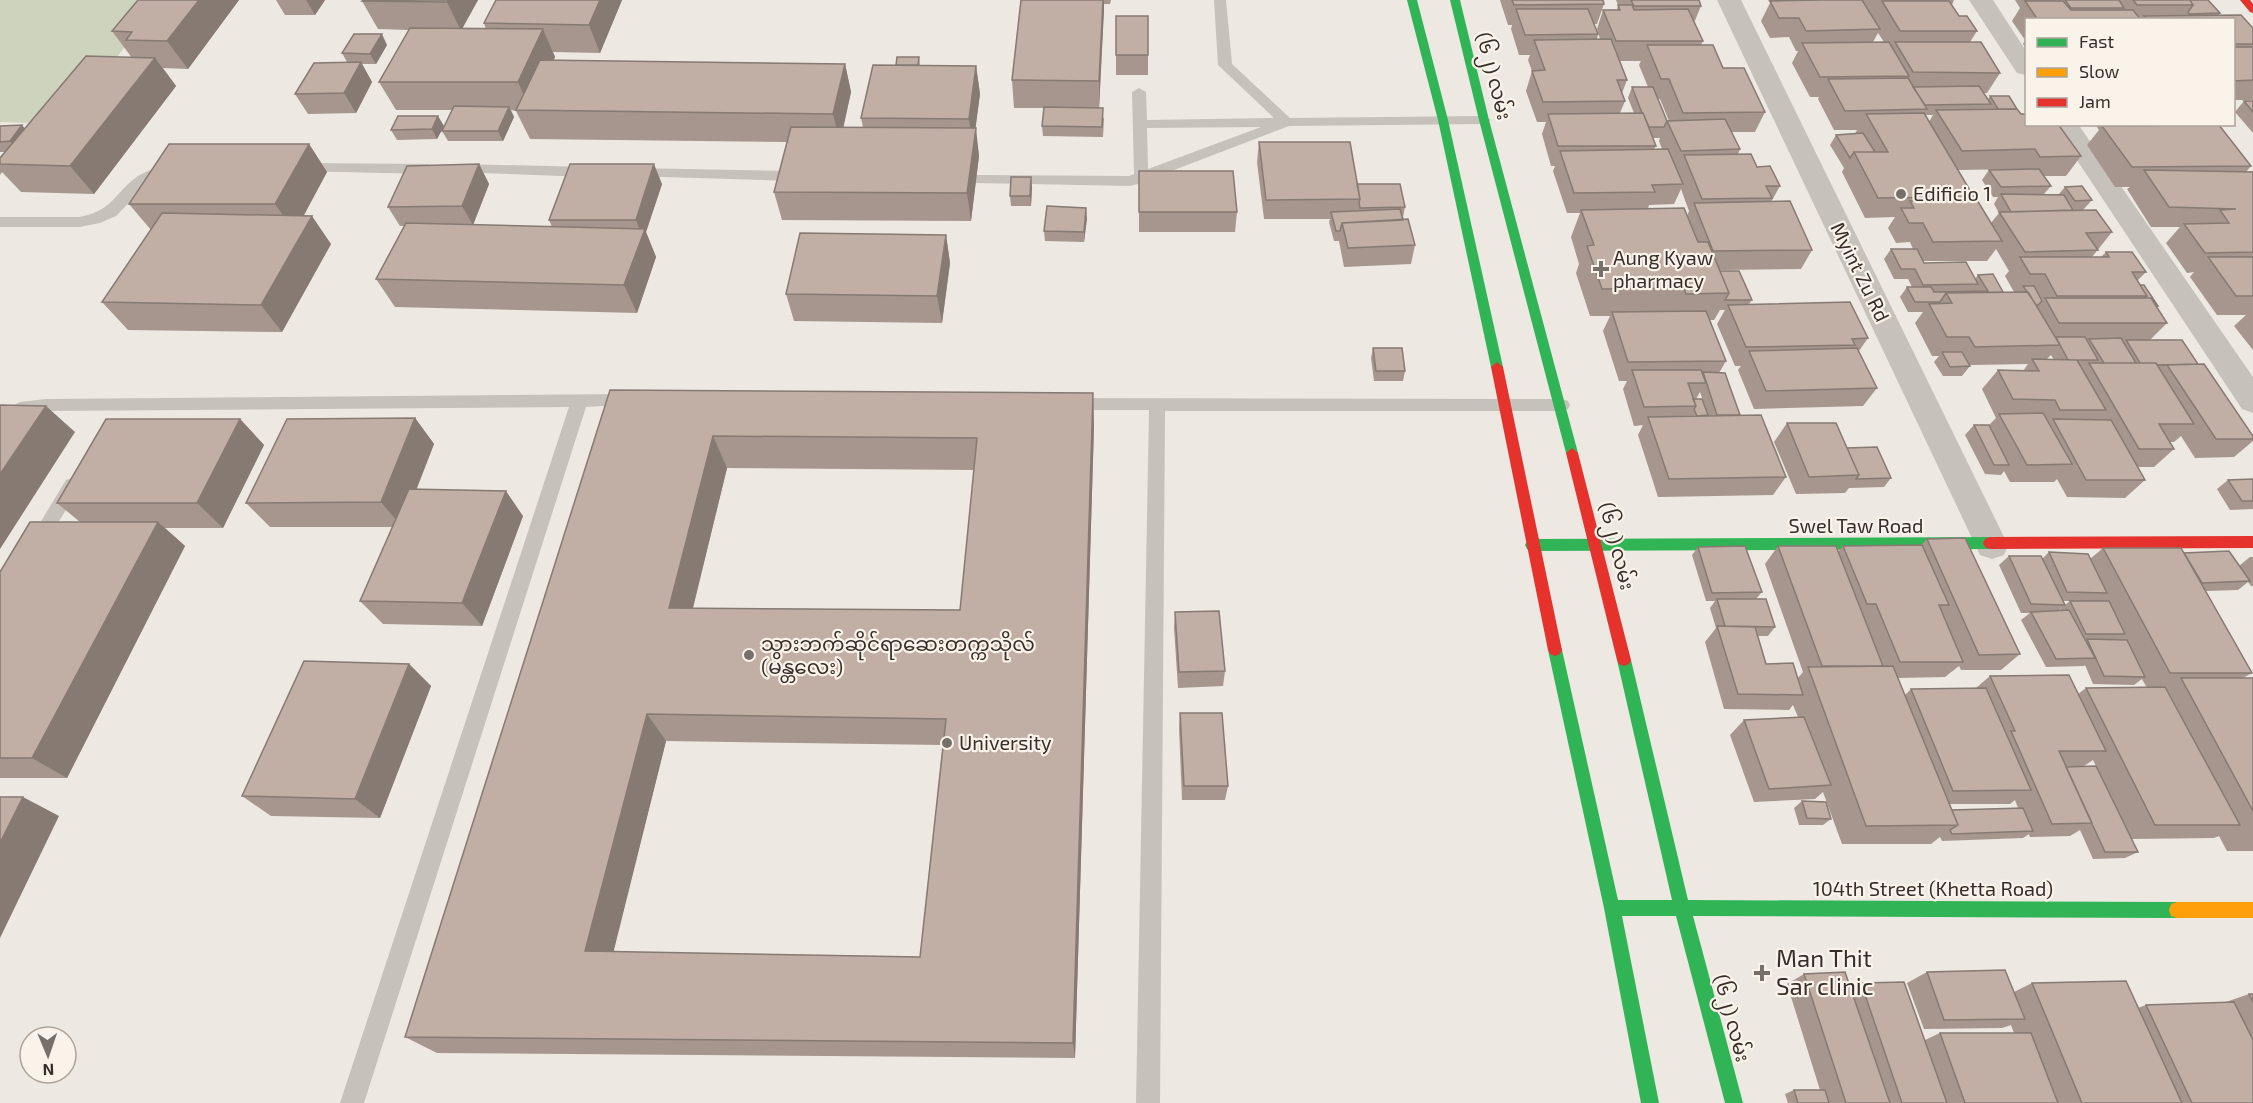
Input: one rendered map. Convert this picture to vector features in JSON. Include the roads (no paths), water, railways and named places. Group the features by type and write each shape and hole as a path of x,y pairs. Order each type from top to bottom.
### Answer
{"main road":[{"path":"1413,0 1443,120 1506,407 1532,545 1612,908 1650,1103"},
{"name":"(၆၂) လမ်း","path":"1455,0 1484,120 1562,405 1682,907 1734,1103"},
{"path":"2245,0 2253,10"},
{"name":"Swel Taw Road","path":"1532,545 1992,545 2253,542"},
{"name":"104th Street (Khetta Road)","path":"1612,908 2253,910"}],"street":[{"name":"Myint Zu Rd","path":"1729,0 1992,545"},
{"path":"1981,0 2025,66"},
{"path":"2066,126 2253,401"}],"lane":[{"path":"1220,0 1225,65 1287,122"},
{"path":"1139,92 1141,178"},
{"path":"1140,124 1484,120"},
{"path":"976,180 1113,183 1141,178 1287,122"},
{"path":"0,222 80,222 95,219 111,212 144,179 162,171 187,168"},
{"path":"282,168 793,176"},
{"path":"352,1103 579,399"},
{"path":"0,420 20,408 46,405 650,400"},
{"path":"1051,404 1506,407 1562,405"},
{"path":"108,425 120,405"},
{"path":"1149,1103 1157,405"},
{"path":"30,554 78,475"}],"place":[{"name":"Edificio 1","path":"1901,194"},
{"name":"Aung Kyaw pharmacy","path":"1601,269"},
{"name":"သွားဘက်ဆိုင်ရာဆေးတက္ကသိုလ် (မန္တလေး)","path":"749,655"},
{"name":"University","path":"947,743"},
{"name":"Man Thit Sar clinic","path":"1762,973"}]}
